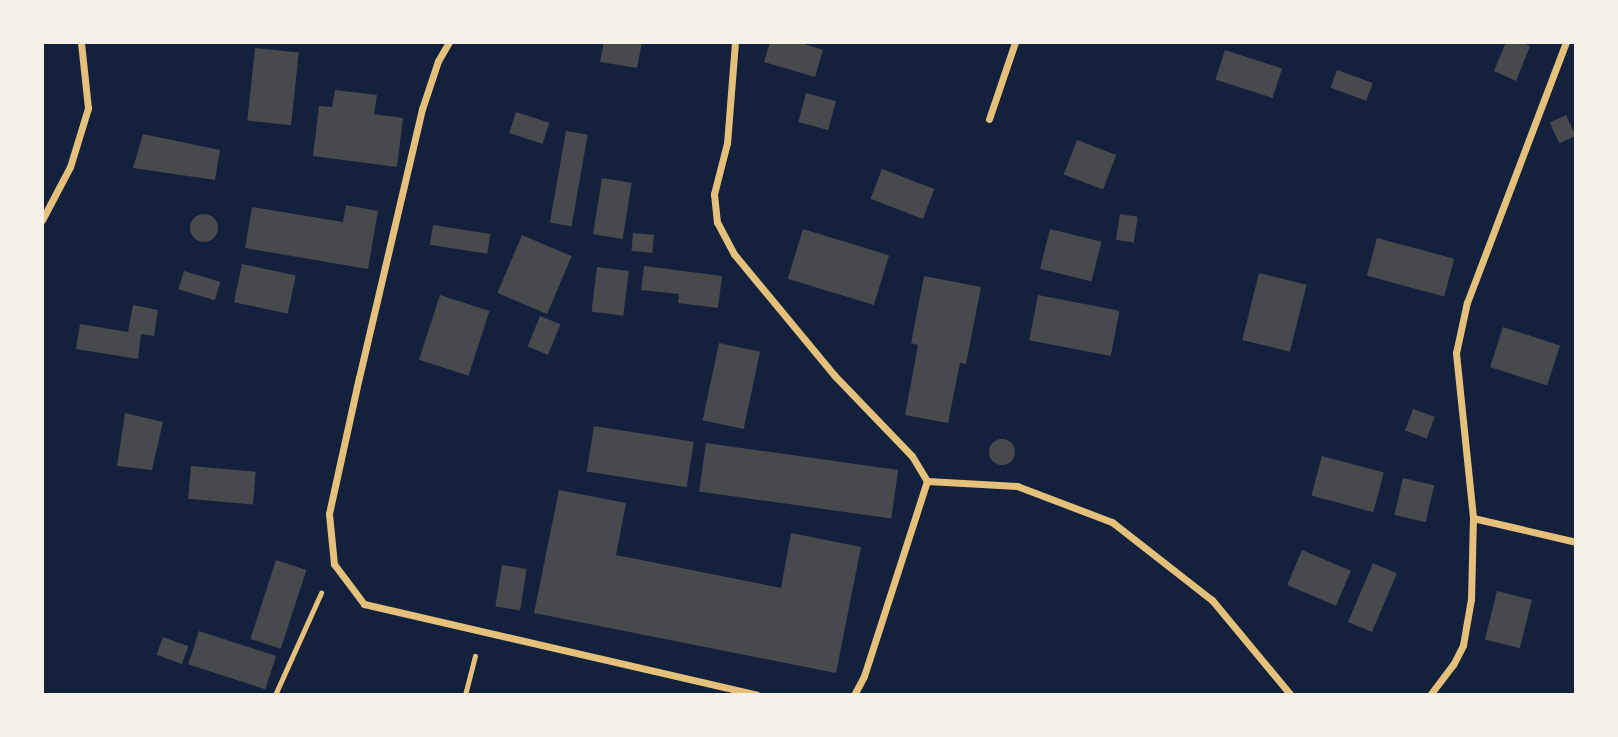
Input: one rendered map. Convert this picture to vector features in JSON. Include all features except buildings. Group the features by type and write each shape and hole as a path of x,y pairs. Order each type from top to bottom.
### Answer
{"street":[{"path":"42,220 70,167 88,108 80,42"},
{"path":"449,42 438,61 422,109 359,377 329,514 334,564 364,604 757,695"},
{"path":"735,42 727,143 714,194 717,222 734,254 834,375 912,456 927,481 864,676 854,695"},
{"path":"989,120 1015,42"},
{"path":"1430,695 1453,665 1463,645 1471,599 1473,517 1455,353 1467,302 1566,42"},
{"path":"927,481 1017,486 1112,522 1212,600 1291,695"},
{"path":"1473,517 1576,542"}],"path":[{"path":"275,695 334,564"},
{"path":"465,695 482,631"}]}
